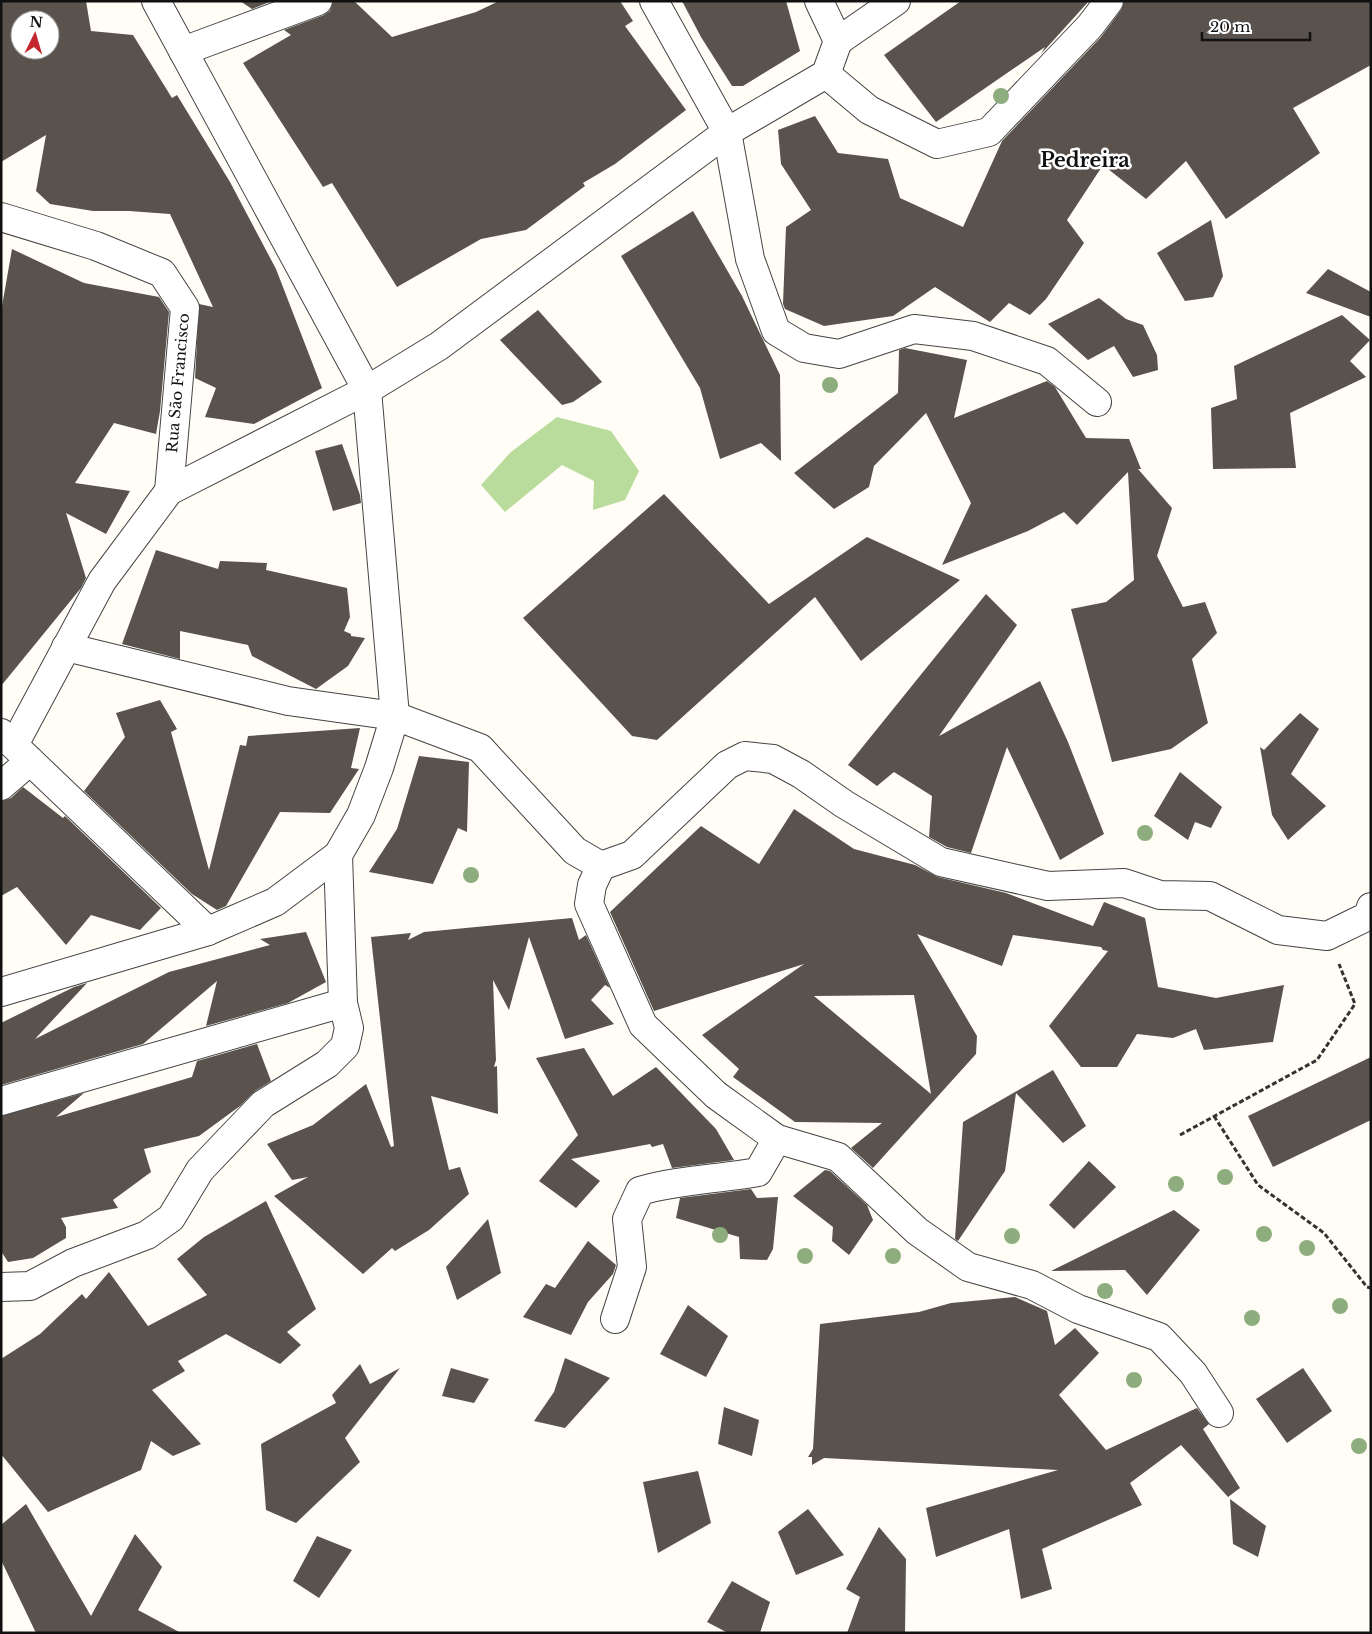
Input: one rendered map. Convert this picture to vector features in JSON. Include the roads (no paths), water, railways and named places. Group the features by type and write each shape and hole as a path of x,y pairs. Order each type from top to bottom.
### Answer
{"street":[{"path":"1,992 208,932 275,902 338,855 361,815 379,768 395,716 367,390 156,1"},
{"path":"183,51 318,1"},
{"path":"654,1 727,132 750,259 776,331 804,348 839,354 914,329 973,336 1046,361 1097,402"},
{"path":"819,1 838,40"},
{"path":"1,786 15,746 102,581 169,491 367,390 439,346 727,132 826,74 838,40 896,1"},
{"path":"826,74 869,110 937,144 989,132 1090,26 1109,1"},
{"name":"Rua São Francisco","path":"1,217 96,246 162,273 178,296 185,308 169,491"},
{"path":"66,648 288,701 395,716 480,748 575,851 601,866"},
{"path":"15,746 208,932"},
{"path":"1219,1413 1193,1373 1159,1337 1078,1309 1032,1285 968,1266 917,1231 838,1157 777,1139 716,1095 643,1025 589,904 592,885 601,866 632,855 727,765 745,756 773,759 801,774 844,804 942,862 1048,886 1124,883 1160,895 1210,896 1278,930 1327,936 1368,916 1371,907"},
{"path":"1,1287 30,1286 73,1263 147,1234 171,1218 200,1170 263,1104 327,1064 345,1046 348,1028 343,1003 338,855"},
{"path":"1,1101 343,1003"},
{"path":"615,1319 632,1267 627,1220 640,1192 663,1184 718,1179 758,1172 777,1139"}],"district":[{"name":"Pedreira","path":"1085,160"}]}
